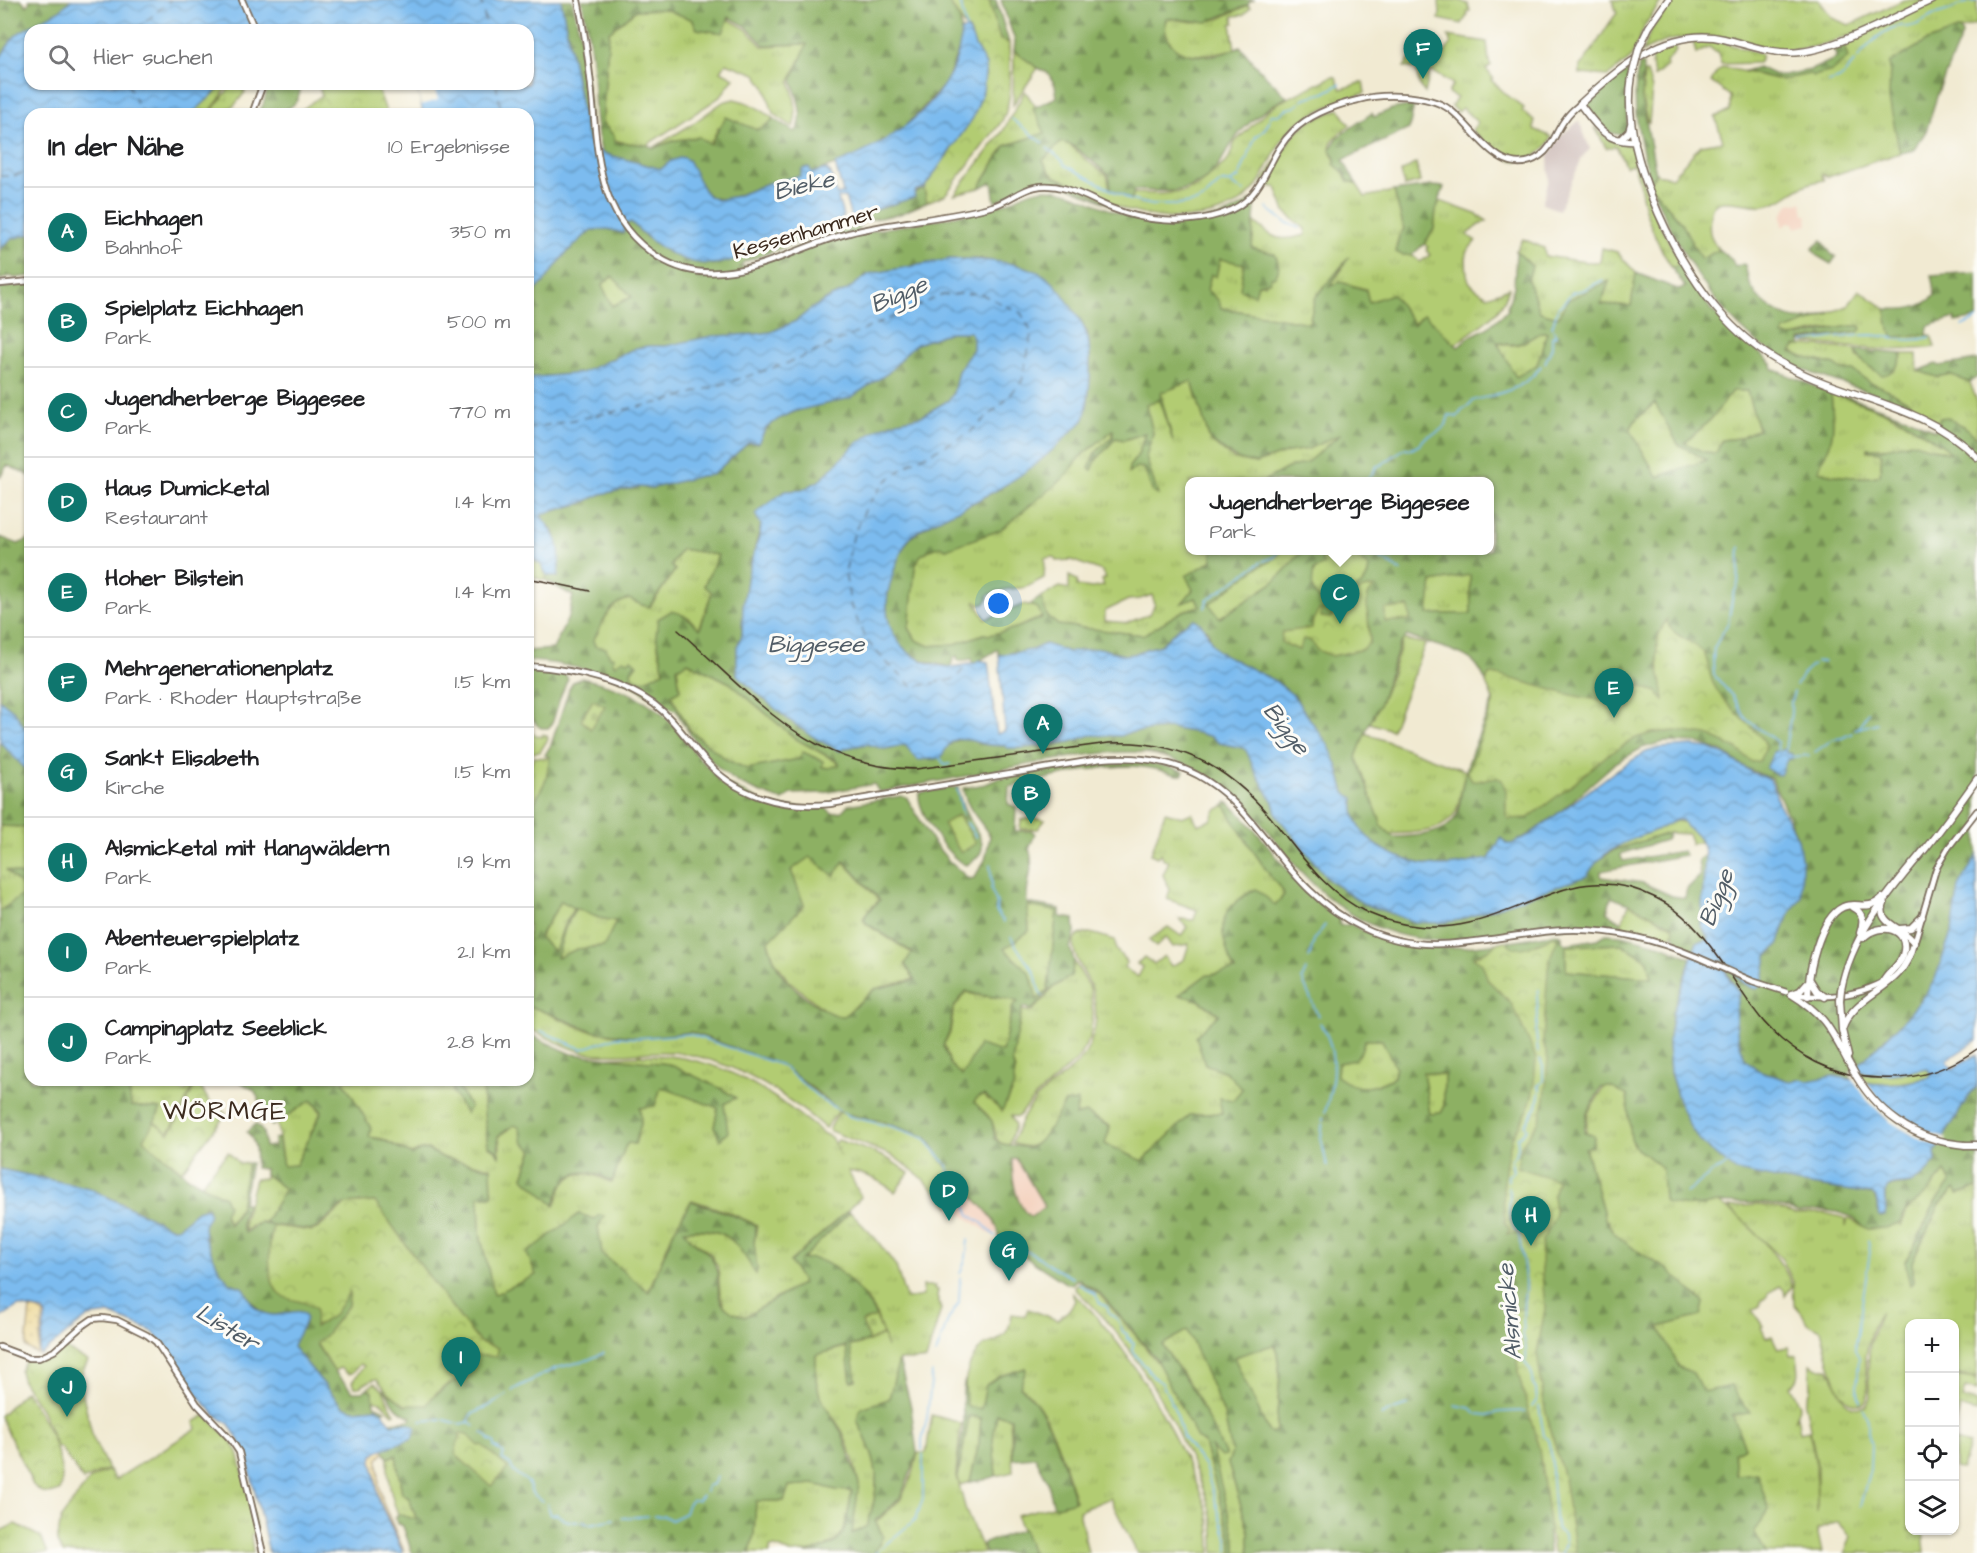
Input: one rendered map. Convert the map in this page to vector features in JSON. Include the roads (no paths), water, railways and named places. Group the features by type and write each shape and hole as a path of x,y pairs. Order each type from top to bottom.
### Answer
{"main road":[{"path":"242,0 252,24"},
{"name":"Kessenhammer","path":"578,0 587,49 594,127 602,181 611,203 626,229 640,244 666,261 686,269 720,273 753,267 849,233 990,207 1025,190 1039,186 1066,189 1122,212 1142,217 1176,220 1213,216 1234,209 1252,195 1264,179 1280,147 1296,128 1318,115 1361,99 1387,96 1437,102 1455,114 1495,154 1513,162 1538,158 1546,151 1566,118 1580,104"},
{"path":"1668,0 1649,27 1639,48 1630,90 1632,121 1648,185 1660,216 1699,285 1716,308 1746,338 1774,359 1807,376 1902,409 1935,424 1962,442 1977,457"},
{"path":"1635,139 1619,141 1611,138 1580,104 1611,76 1638,57 1675,40 1690,37 1723,39 1774,52 1808,51 1832,44 1932,0"},
{"path":"254,108 261,90"},
{"path":"1622,138 1629,130 1632,121"},
{"path":"1611,138 1635,139"},
{"path":"0,284 24,282"},
{"path":"534,667 589,676 643,697 668,717 721,776 744,791 765,800 793,805 822,805 1100,759 1156,760 1188,770 1224,792 1247,814 1315,895 1337,914 1374,933 1404,942 1440,945 1489,941 1549,932 1591,930 1629,935 1680,950 1752,981 1788,993 1825,997 1860,991 1883,982 1898,970 1913,945 1910,936 1882,915 1882,908 1888,895"},
{"path":"1843,1048 1841,990 1857,945 1888,895 1977,779"},
{"path":"1842,1030 1850,1013 1902,971 1910,958 1936,869 1948,848 1977,811"},
{"path":"1788,993 1803,989 1809,977 1817,947 1829,921 1838,911 1851,906 1870,906 1888,895"},
{"path":"1851,906 1860,912 1863,919 1857,945"},
{"path":"1900,929 1911,928 1922,916"},
{"path":"1857,945 1869,932 1879,928 1888,928 1901,938 1904,949 1902,958 1883,982"},
{"path":"1808,996 1809,977"},
{"path":"1809,977 1817,991 1825,997"},
{"path":"1788,993 1820,1014 1843,1048 1851,1067 1871,1098 1893,1119 1929,1138 1977,1145"},
{"path":"0,1347 29,1358 39,1358 54,1351 82,1326 92,1320 102,1318 117,1320 152,1338 163,1350 197,1404 231,1440 239,1452 263,1553"}],"water":[{"path":"71,0 561,0 586,133 591,145 602,153 661,169 671,161 682,157 688,160 704,190 717,200 737,196 768,183 800,176 802,169 809,167 812,173 826,169 831,174 837,195 843,193 835,164 878,144 919,114 949,76 958,54 961,31 969,30 986,65 983,91 973,118 924,188 916,190 915,197 862,214 853,224 845,197 838,198 843,216 842,221 759,242 760,246 739,258 712,264 686,260 674,255 651,240 631,222 626,224 623,233 608,229 591,230 565,254 534,293 534,108 422,108 416,90 534,90 534,24 35,24 60,10"},
{"path":"24,30 24,90 218,90 198,108 24,108 24,236 11,239 0,249 0,58 13,38"},
{"name":"Biggesee","path":"951,259 1009,263 1031,269 1046,276 1060,291 1081,322 1087,336 1090,374 1083,421 1057,446 1021,474 914,534 903,548 891,581 887,613 897,639 906,650 932,664 949,667 976,663 978,660 988,662 997,734 1005,731 999,655 1032,650 1045,644 1069,652 1100,648 1124,655 1134,654 1161,645 1181,626 1194,619 1203,626 1219,652 1275,681 1293,695 1329,746 1345,793 1354,798 1355,814 1360,828 1383,849 1413,862 1443,866 1489,859 1501,838 1507,844 1512,844 1529,835 1618,769 1646,752 1660,748 1692,746 1709,748 1725,755 1753,773 1770,780 1777,800 1798,839 1802,863 1801,897 1788,916 1778,945 1767,956 1763,979 1758,988 1744,983 1728,963 1723,959 1721,961 1739,993 1735,1011 1738,1039 1745,1059 1758,1070 1791,1082 1833,1076 1874,1084 1903,1083 1928,1078 1931,1075 1927,1068 1882,1074 1855,1069 1905,1019 1935,979 1952,931 1959,887 1977,855 1977,1040 1947,1060 1952,1069 1977,1054 1977,1086 1935,1152 1936,1161 1931,1167 1914,1182 1889,1187 1885,1192 1885,1216 1879,1216 1876,1198 1872,1194 1737,1171 1710,1151 1698,1138 1680,1105 1670,1072 1668,1044 1673,1011 1697,942 1709,938 1701,925 1705,855 1699,838 1686,827 1682,820 1676,820 1616,847 1595,864 1587,876 1460,920 1438,923 1415,922 1364,904 1329,880 1277,816 1273,802 1244,748 1219,743 1212,737 1170,728 1127,733 1120,736 1091,735 1070,742 1023,748 1007,748 956,739 952,741 941,758 918,760 905,745 884,749 867,744 840,751 798,727 773,707 737,675 737,647 742,635 743,606 748,574 761,525 755,514 785,491 802,490 819,481 856,444 880,428 922,416 949,400 953,394 958,371 973,349 973,338 970,332 950,332 917,344 888,373 850,398 796,411 780,418 766,428 758,443 749,442 712,475 653,488 638,487 601,494 582,503 542,514 541,516 556,538 559,551 558,577 547,575 541,565 534,560 534,377 581,373 636,348 666,346 712,336 771,332 796,321 812,308 846,291 869,274"},
{"path":"0,700 14,711 24,727 24,768 0,742"},
{"path":"1783,749 1792,754 1792,758 1787,760 1780,775 1775,774 1766,768 1774,751 1779,752"},
{"name":"Lister","path":"0,1169 89,1188 172,1228 177,1228 197,1211 207,1208 210,1214 204,1226 205,1239 220,1271 230,1283 244,1288 252,1304 261,1312 274,1315 304,1313 306,1319 293,1347 342,1406 354,1410 376,1408 392,1424 408,1423 416,1428 413,1438 376,1452 372,1460 379,1501 403,1553 269,1553 246,1453 229,1424 215,1415 200,1398 167,1347 152,1331 109,1314 88,1317 40,1355 46,1316 43,1311 18,1306 0,1318"}],"waterway":[{"name":"Bieke","path":"960,0 966,29"},
{"path":"1962,4 1977,1"},
{"path":"1905,27 1916,25 1960,5"},
{"path":"1858,58 1872,42 1884,33 1903,26"},
{"path":"1845,73 1855,61"},
{"path":"1828,82 1844,75"},
{"path":"1047,148 1065,165 1130,200 1152,205 1196,202 1204,198 1220,183 1231,182 1239,177 1256,136 1266,127 1271,115 1279,115 1286,109 1295,107 1305,98 1324,93 1340,84"},
{"path":"1012,119 1043,143"},
{"path":"1230,182 1244,191"},
{"path":"1267,208 1285,222 1299,228"},
{"path":"1545,363 1552,347 1552,337 1556,335 1552,327 1558,308 1573,292 1583,290 1603,280"},
{"path":"1962,326 1977,319"},
{"path":"1803,342 1863,335 1908,340 1930,337"},
{"path":"1370,477 1377,466 1405,448 1412,449 1426,437 1438,432 1446,425 1449,415 1457,417 1472,401 1519,386 1541,366"},
{"path":"1740,547 1738,584 1733,595 1728,623 1714,648 1714,675 1733,697 1746,719 1777,742 1778,752"},
{"path":"1263,561 1276,555"},
{"path":"1375,555 1401,571"},
{"path":"1205,608 1207,600 1261,562"},
{"path":"1816,662 1824,661"},
{"path":"1796,686 1802,675 1813,665"},
{"path":"1785,750 1794,692"},
{"path":"1859,727 1868,712"},
{"path":"1855,729 1877,723"},
{"path":"1815,752 1833,739 1852,733"},
{"path":"1792,757 1809,755"},
{"path":"940,758 945,765 950,764"},
{"path":"957,789 963,814"},
{"path":"967,823 976,837"},
{"path":"990,864 991,889 997,903 996,911 1004,922"},
{"path":"1309,958 1314,940 1325,925"},
{"path":"1011,937 1035,973 1039,990 1043,996"},
{"path":"1306,970 1302,979 1318,1016"},
{"name":"Alsmicke","path":"1538,1052 1536,1032 1539,990"},
{"path":"1320,1023 1330,1044 1333,1067 1331,1090 1325,1112"},
{"path":"541,1031 582,1049 617,1037 638,1038 689,1034 781,1065 824,1102 839,1110"},
{"name":"Alsmicke","path":"1508,1181 1508,1175 1513,1171 1511,1160 1518,1149 1517,1137 1527,1129 1525,1125 1537,1106 1540,1089 1538,1086 1543,1081 1543,1066 1540,1059"},
{"path":"842,1112 851,1117 893,1127 924,1138 946,1164 953,1179 966,1193 966,1206 970,1215 995,1236"},
{"path":"1323,1118 1321,1138 1327,1166"},
{"path":"1686,1193 1728,1163"},
{"name":"Alsmicke","path":"1508,1186 1509,1212 1514,1229 1518,1231 1524,1270 1524,1328 1522,1332 1526,1352 1525,1363 1532,1373 1537,1402"},
{"path":"999,1239 1039,1257 1050,1266 1073,1278"},
{"path":"960,1274 966,1258 968,1240"},
{"path":"1860,1402 1857,1388 1859,1357 1855,1350 1870,1252 1868,1240"},
{"path":"936,1354 948,1320 959,1303 960,1278"},
{"path":"1079,1284 1095,1294 1100,1303 1107,1307 1110,1314 1118,1320 1123,1332 1127,1334 1128,1339 1131,1339 1130,1342 1134,1343 1132,1349 1143,1365 1153,1377 1162,1383 1177,1415 1183,1437 1205,1467 1228,1542 1228,1551"},
{"path":"512,1391 556,1368 585,1361 604,1353"},
{"path":"922,1450 932,1373"},
{"path":"469,1422 470,1416 507,1394"},
{"name":"Alsmicke","path":"1532,1407 1536,1401"},
{"path":"1381,1416 1408,1405"},
{"path":"1455,1405 1471,1408 1477,1414 1488,1415 1499,1412 1525,1411"},
{"name":"Alsmicke","path":"1539,1406 1544,1436 1548,1440 1552,1457 1556,1528 1564,1535 1565,1543 1562,1553"},
{"path":"1860,1506 1870,1470 1871,1444 1868,1420 1863,1409"},
{"path":"421,1421 441,1419 460,1424 469,1422 475,1426"},
{"path":"482,1433 494,1442 494,1447 504,1453 502,1459 528,1482 532,1493 542,1501"},
{"path":"875,1553 916,1519 923,1498 923,1455"},
{"path":"706,1492 707,1486 713,1484 717,1477"},
{"path":"654,1516 664,1516 671,1520 685,1513 688,1504 692,1500 698,1500 702,1495"},
{"path":"547,1504 551,1515 557,1514 569,1521 584,1521 589,1524 614,1519"},
{"path":"622,1518 648,1516"}],"railway":[{"path":"534,579 590,591"},
{"path":"678,630 758,703 785,724 813,742 844,756 878,766 916,769 1109,743 1137,743 1162,747 1186,754 1228,777 1266,812 1331,889 1355,906 1380,918 1418,926 1444,927 1494,916 1582,885 1605,884 1630,888 1666,903 1683,916 1713,949 1763,1021 1788,1045 1831,1069 1863,1077 1906,1077 1943,1068 1977,1049"}],"place":[{"name":"Mehrgenerationenplatz","path":"1423,79"},
{"name":"Jugendherberge Biggesee","path":"1340,624"},
{"name":"Hoher Bilstein","path":"1614,718"},
{"name":"Eichhagen","path":"1043,754"},
{"name":"Spielplatz Eichhagen","path":"1031,824"},
{"name":"Haus Dumicketal","path":"949,1221"},
{"name":"Alsmicketal mit Hangwäldern","path":"1531,1246"},
{"name":"Sankt Elisabeth","path":"1009,1281"},
{"name":"Abenteuerspielplatz","path":"461,1387"},
{"name":"Campingplatz Seeblick","path":"67,1417"}],"district":[{"name":"WÖRMGE","path":"225,1111"}],"water label":[{"name":"Bigge","path":"899,295"},
{"name":"Bigge","path":"1286,729"},
{"name":"Bigge","path":"1717,898"}]}
